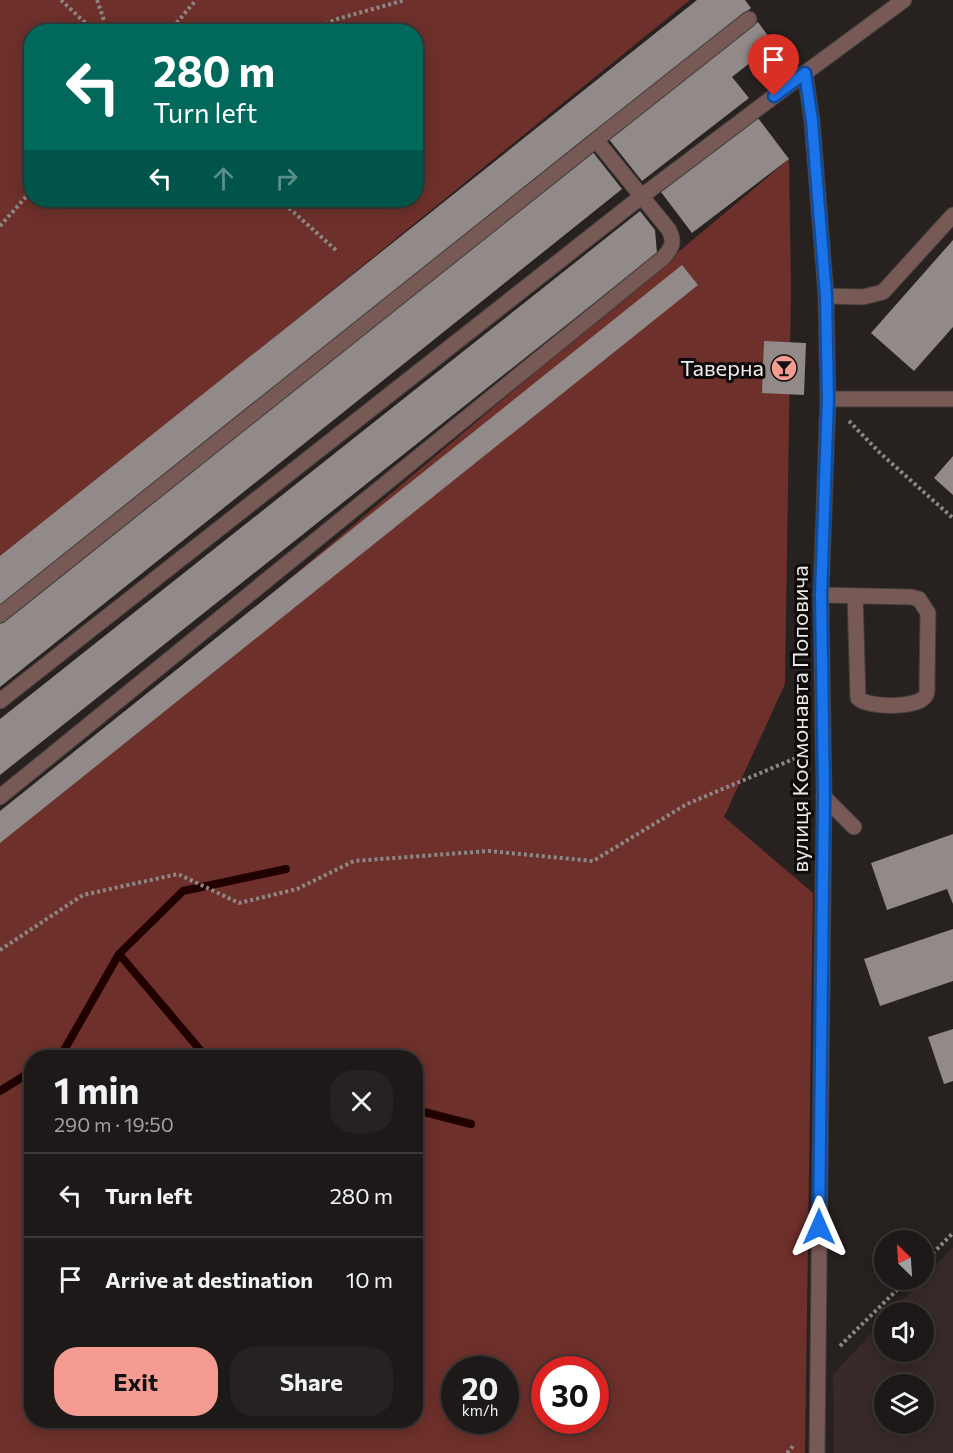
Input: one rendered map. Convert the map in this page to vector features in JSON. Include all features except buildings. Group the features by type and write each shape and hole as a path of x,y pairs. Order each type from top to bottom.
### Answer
{"street":[{"path":"0,701 642,196 904,0"},
{"path":"0,615 749,19"},
{"name":"вулиця Космонавта Поповича","path":"805,73 812,121 826,296 828,399 821,595 824,797 817,1453"},
{"path":"0,797 663,258 671,249 673,239 642,196 596,140"},
{"path":"826,296 863,297 883,292 953,215"},
{"path":"828,399 953,399"},
{"path":"821,595 911,597 919,599 928,613 927,685 926,695 920,701 871,705 863,704 858,698 855,596"},
{"path":"824,797 854,827"}],"path":[{"path":"61,0 87,24"},
{"path":"97,0 105,24"},
{"path":"176,24 196,0"},
{"path":"326,24 405,0"},
{"path":"0,226 24,199"},
{"path":"288,207 338,252"},
{"path":"828,399 880,453 953,518"},
{"path":"0,950 83,895 178,873 239,903 297,889 354,861 489,851 593,861 687,804 823,747"},
{"path":"934,1252 953,1233"},
{"path":"818,1368 897,1290"}],"shaded area":[{"path":"0,0 690,0 0,560"},
{"path":"789,159 791,288 785,684 724,817 813,893 805,1453 0,1453 0,822"},
{"path":"953,1247 953,1453 834,1453 833,1374 874,1331 874,1362 934,1362 934,1302 901,1302 912,1290 934,1290 934,1267"}],"waterway":[{"path":"64,1050 119,954 183,891 286,869"},
{"path":"119,954 200,1050"},
{"path":"0,1091 24,1076"},
{"path":"423,1112 471,1124"}],"place":[{"name":"Таверна","path":"784,368"}],"route":[{"path":"774,96 805,73 812,121 826,296 828,399 821,595 824,797 819,1227"}]}
